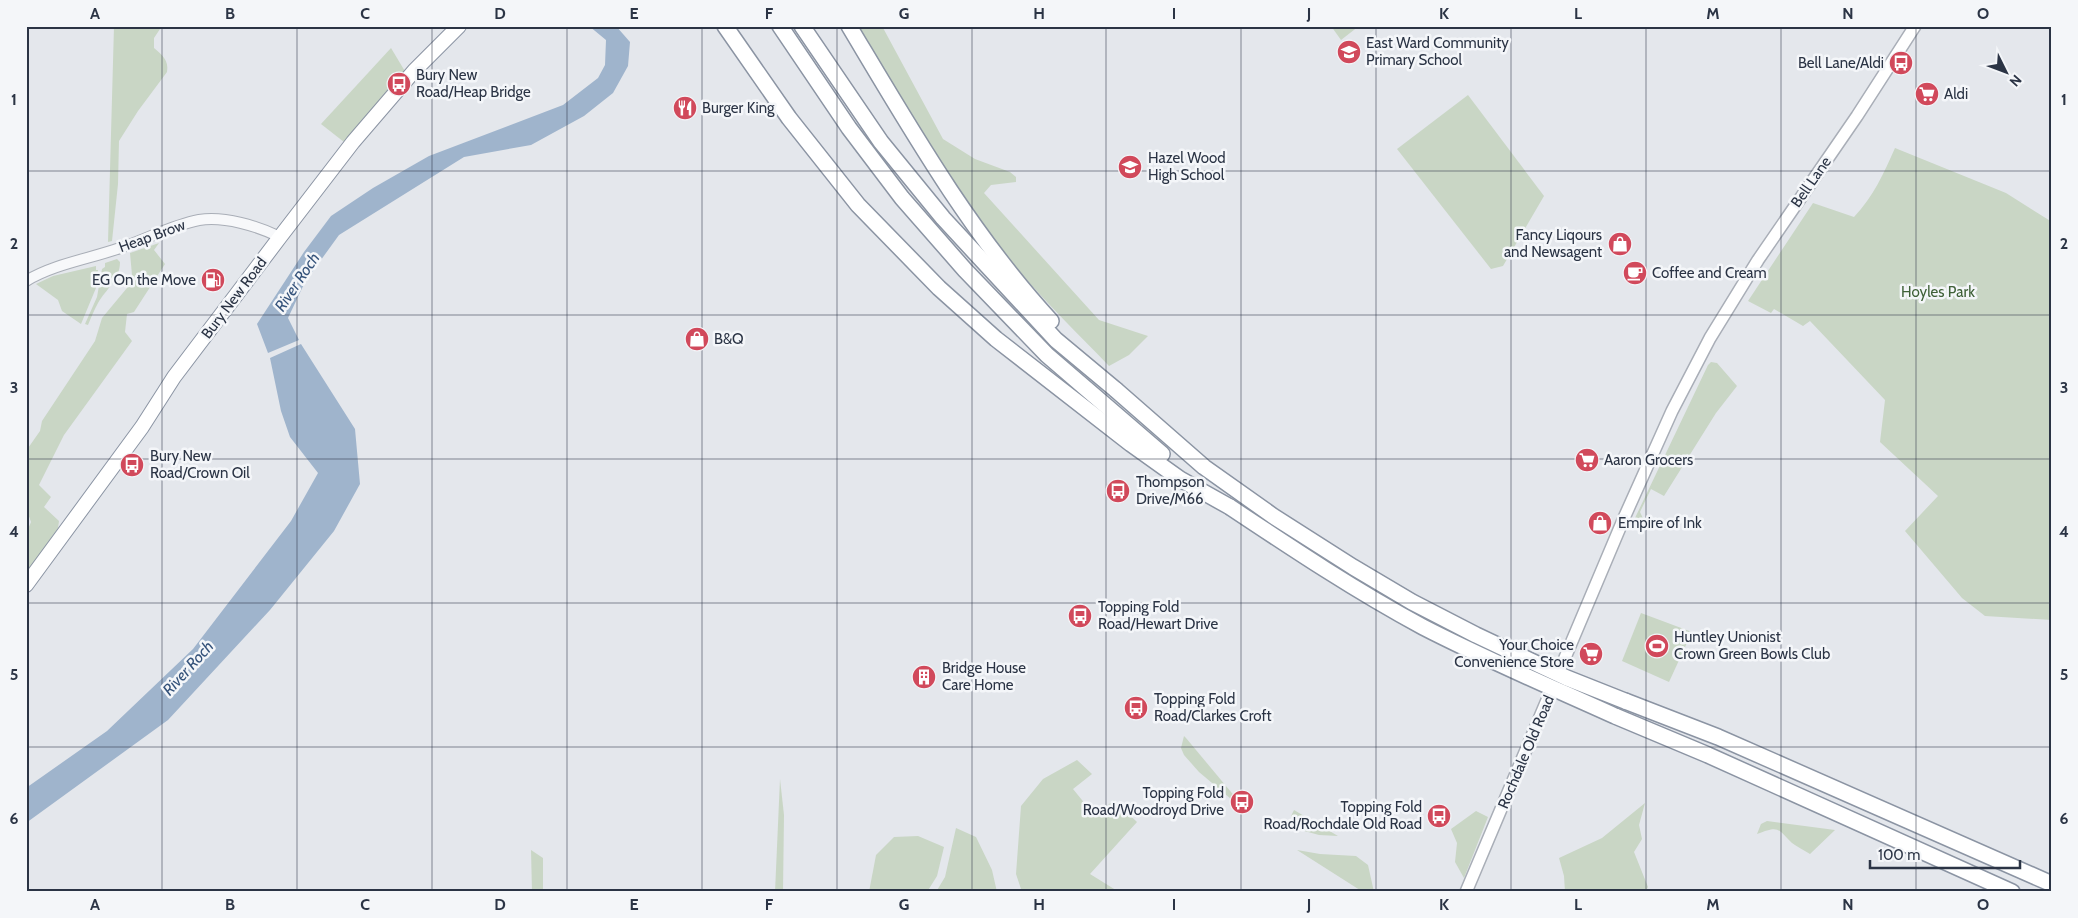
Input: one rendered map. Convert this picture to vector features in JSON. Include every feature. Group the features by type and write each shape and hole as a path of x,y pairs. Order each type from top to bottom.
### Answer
{"highway":[{"name":"Bury New Road","path":"26,585 142,427 184,363 353,142 414,71 459,26"},
{"path":"725,26 788,118 858,205 939,288 996,339 1059,389 1180,479 1230,507 1359,590 1421,626 1469,650 2012,892"},
{"path":"780,26 850,128 902,198 972,277 1047,354 1082,386 1147,442 1230,507"},
{"path":"802,26 881,142 943,218 1056,340 1204,467 1273,516 1412,602 1567,678 1718,737 2052,884"},
{"path":"848,26 917,140 970,221 1042,311 1116,390"}],"main road":[{"name":"Bell Lane","path":"1710,338 1761,255 1915,26"},
{"name":"Rochdale Old Road","path":"1466,892 1669,418 1710,338"}],"street":[{"name":"Heap Brow","path":"26,281 48,270 120,248 198,220 228,221 256,228 280,237"}],"green space":[{"path":"114,26 162,26 154,38 154,48 164,58 167,64 167,72 138,111 119,141 118,184 112,241 108,242"},
{"path":"856,26 882,26 943,139 975,159 1010,172 1016,177 1016,182 991,185 984,193 1099,320 1148,336 1129,355 1109,366 1045,300 1008,258 966,203 928,145"},
{"path":"1331,26 1359,26 1341,40"},
{"path":"391,48 406,73 344,142 321,124"},
{"path":"1468,95 1544,196 1503,266 1491,269 1397,149"},
{"name":"Hoyles Park","path":"1895,148 2006,193 2052,222 2052,620 1985,616 1962,598 1905,531 1938,496 1880,442 1885,400 1810,321 1803,326 1774,309 1771,313 1748,301 1813,203 1854,217 1872,193"},
{"path":"159,243 154,250 165,264 134,312 127,314 125,332 132,341 64,435 39,485 51,497 44,507 59,521 58,528 26,574 26,534 31,522 26,508 26,451 40,431 42,421 95,341 102,318 127,288 132,275 130,253"},
{"path":"117,259 120,262 118,274 98,303 88,325 85,324 97,297 102,269 105,267 105,263"},
{"path":"96,266 96,270 98,270 96,288 81,324 62,311 58,300 36,284 53,276"},
{"path":"1711,362 1717,363 1737,386 1716,413 1664,496 1651,489 1640,512 1647,527 1635,518"},
{"name":"Huntley Unionist Crown Green Bowls Club","path":"1641,613 1692,632 1669,682 1622,661"},
{"path":"1184,736 1236,798 1231,799 1199,772 1184,755 1181,748"},
{"path":"1077,760 1092,774 1073,789 1095,816 1114,800 1137,822 1090,874 1119,892 1022,892 1016,874 1021,806 1043,779"},
{"path":"780,779 784,815 783,892 775,892"},
{"path":"1645,803 1639,825 1642,839 1634,852 1648,887 1646,891 1565,892 1564,876 1559,858 1602,838"},
{"path":"1294,810 1338,836 1319,835 1297,829 1291,816"},
{"path":"1476,811 1488,817 1464,878 1455,862 1457,843 1451,829"},
{"path":"1767,821 1835,830 1810,854 1792,843 1778,830 1774,829 1757,834 1761,824"},
{"path":"956,828 976,837 992,870 997,892 936,892 945,877"},
{"path":"918,836 944,847 937,876 927,892 869,892 876,855 894,837"},
{"path":"531,850 543,858 543,892 532,892"},
{"path":"1297,850 1320,854 1356,856 1368,865 1374,892 1363,892"}],"water":[{"name":"River Roch","path":"589,26 616,26 630,42 628,66 613,93 584,116 531,145 464,157 339,235 305,282 288,318 299,340 268,353 257,324 304,252 331,216 373,188 429,156 563,105 598,78 605,65 606,40"},
{"name":"River Roch","path":"301,344 355,429 360,484 334,531 270,610 168,720 26,823 26,788 107,731 193,649 291,521 318,473 290,437 281,411 270,358"}],"place":[{"name":"East Ward Community Primary School","path":"1349,52"},
{"name":"Bell Lane/Aldi","path":"1901,63"},
{"name":"Bury New Road/Heap Bridge","path":"399,84"},
{"name":"Aldi","path":"1927,94"},
{"name":"Burger King","path":"685,108"},
{"name":"Hazel Wood High School","path":"1130,167"},
{"name":"Fancy Liqours and Newsagent","path":"1620,244"},
{"name":"Coffee and Cream","path":"1635,273"},
{"name":"EG On the Move","path":"213,280"},
{"name":"B&Q","path":"697,339"},
{"name":"Aaron Grocers","path":"1587,460"},
{"name":"Bury New Road/Crown Oil","path":"132,465"},
{"name":"Thompson Drive/M66","path":"1118,491"},
{"name":"Empire of Ink","path":"1600,523"},
{"name":"Topping Fold Road/Hewart Drive","path":"1080,616"},
{"name":"Huntley Unionist Crown Green Bowls Club","path":"1657,646"},
{"name":"Your Choice Convenience Store","path":"1591,654"},
{"name":"Bridge House Care Home","path":"924,677"},
{"name":"Topping Fold Road/Clarkes Croft","path":"1136,708"},
{"name":"Topping Fold Road/Woodroyd Drive","path":"1242,802"},
{"name":"Topping Fold Road/Rochdale Old Road","path":"1439,816"}]}
